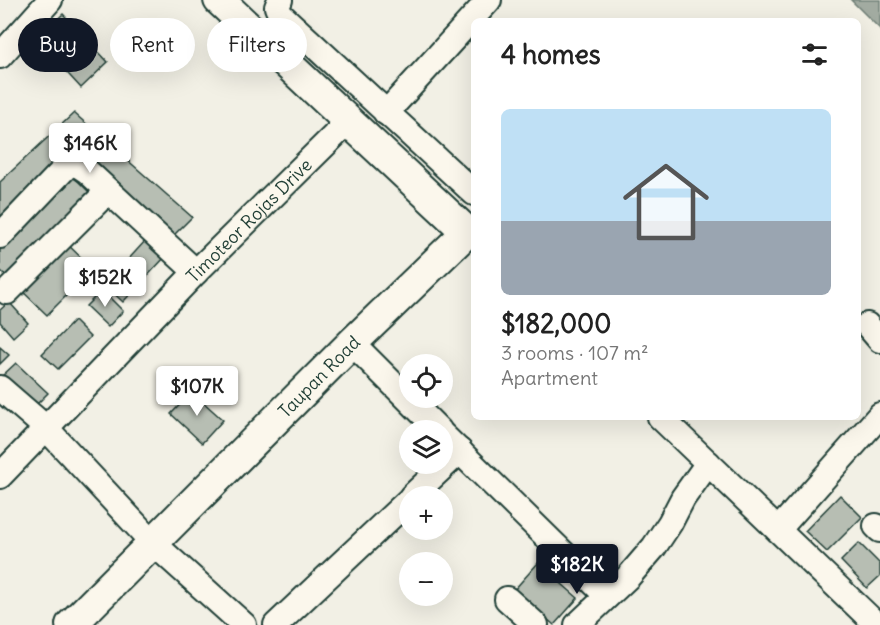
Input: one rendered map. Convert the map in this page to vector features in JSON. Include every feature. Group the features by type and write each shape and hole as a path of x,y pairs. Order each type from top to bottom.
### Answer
{"main road":[{"path":"220,0 471,235"},
{"name":"Taupan Road","path":"71,625 352,343 471,235"}],"street":[{"path":"0,56 50,0"},
{"path":"280,0 277,7 280,14 471,190"},
{"path":"472,18 489,0"},
{"path":"386,112 471,20"},
{"name":"Timoteor Rojas Drive","path":"0,476 196,272 349,121"},
{"path":"0,236 66,167 79,164 196,272"},
{"path":"7,291 108,192"},
{"path":"352,343 429,420"},
{"path":"0,388 45,427 153,543 244,625"},
{"path":"778,530 880,415"},
{"path":"663,420 877,625"},
{"path":"453,444 607,596"},
{"path":"424,486 460,451"},
{"path":"577,625 629,576 654,547 683,498 708,463"},
{"path":"276,625 399,509"},
{"path":"507,599 536,625"}],"shaded area":[{"path":"851,0 880,0 880,29"}],"building":[{"path":"98,51 108,62 98,72"},
{"path":"66,72 98,72 81,88"},
{"path":"74,113 192,217 172,237 76,150 0,221 0,182"},
{"path":"69,172 92,195 9,279 0,270 0,242"},
{"path":"63,240 93,269 47,315 17,286"},
{"path":"146,240 165,257 123,302 105,285"},
{"path":"102,290 123,311 108,327 86,306"},
{"path":"9,302 28,323 13,337 0,322 0,310"},
{"path":"74,321 90,337 58,369 42,354"},
{"path":"0,347 9,355 0,364"},
{"path":"16,363 48,393 34,407 2,376"},
{"path":"192,392 223,420 202,443 171,414"},
{"path":"840,495 862,517 827,552 805,531"},
{"path":"859,543 880,564 880,576 867,588 841,561"},
{"path":"538,563 578,598 554,625 514,590"}]}
